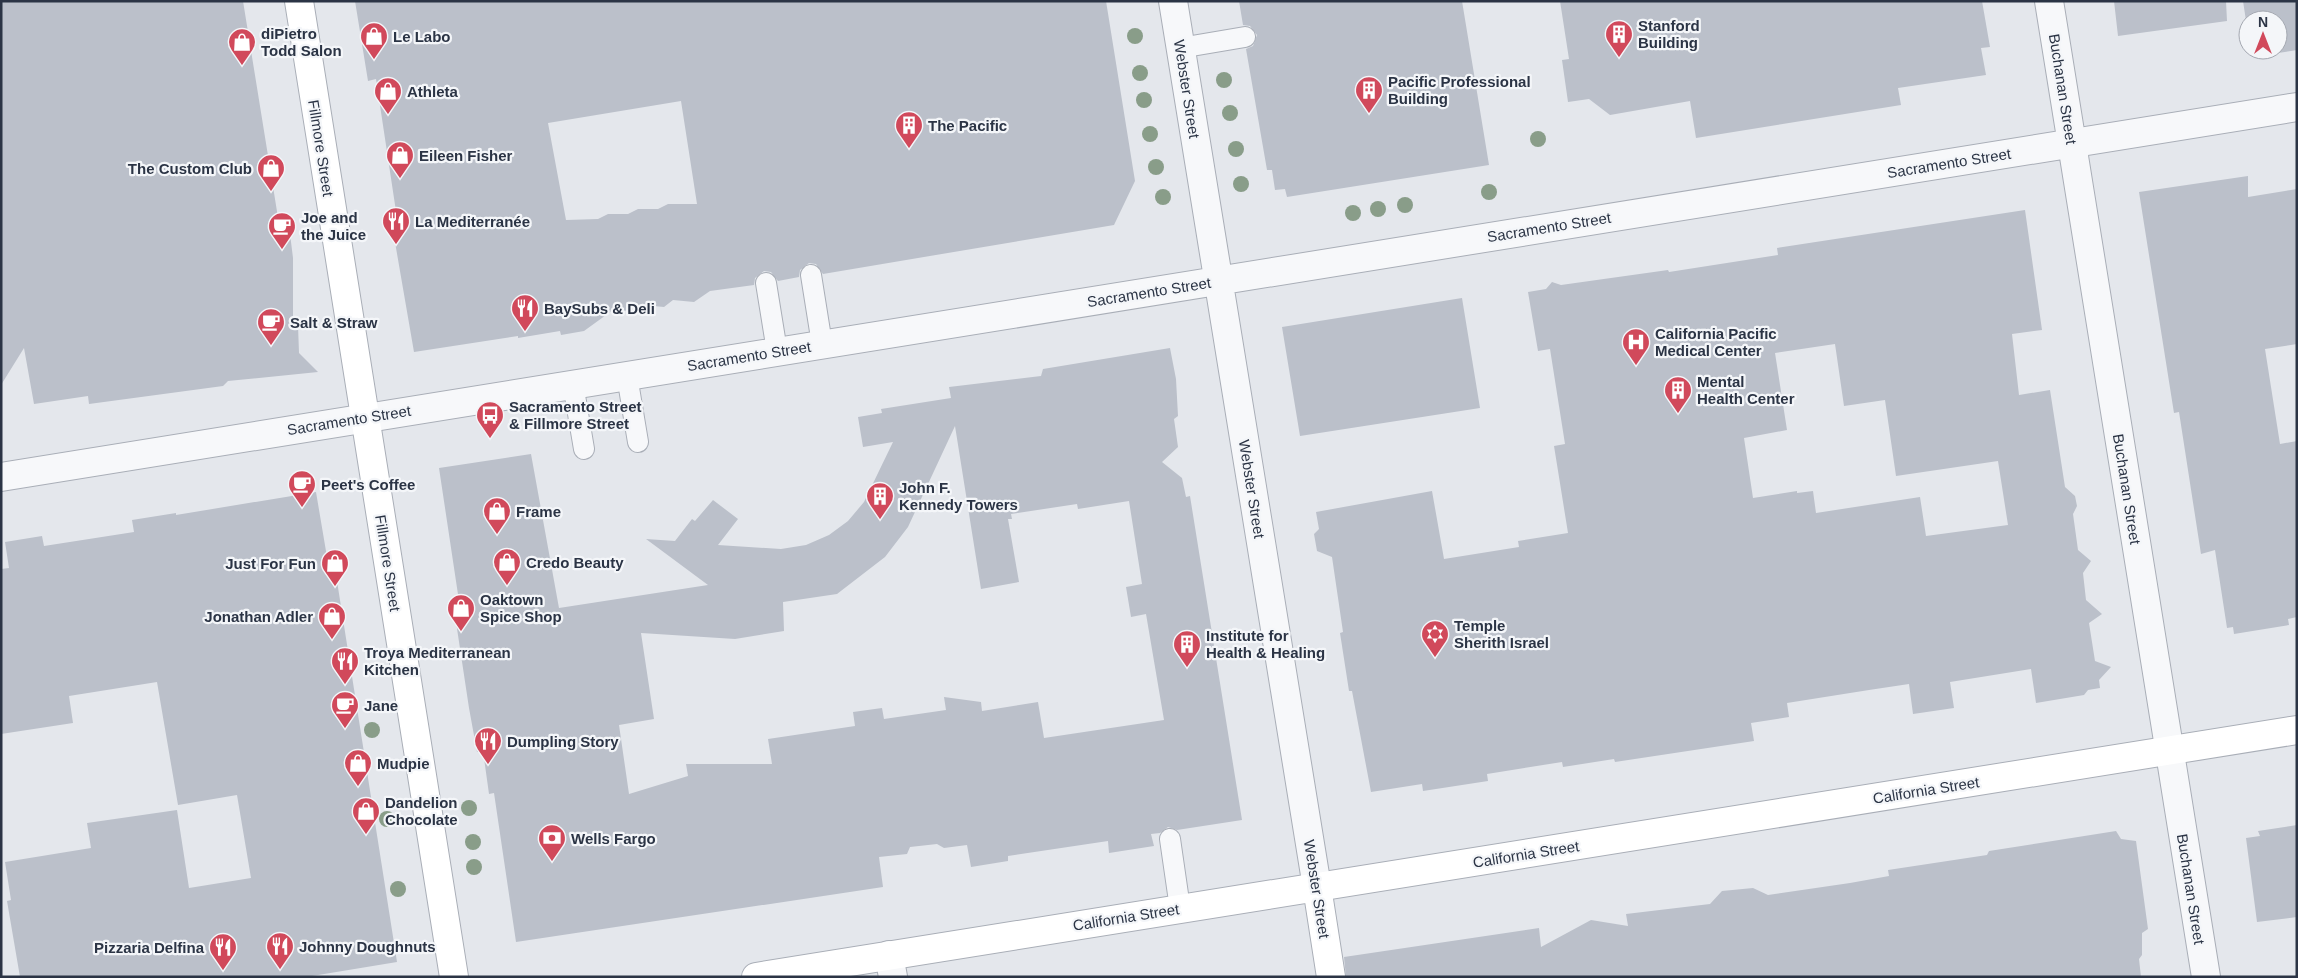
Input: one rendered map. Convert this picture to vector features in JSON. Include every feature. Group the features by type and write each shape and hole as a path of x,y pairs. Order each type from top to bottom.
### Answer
{"street":[{"name":"Fillmore Street","path":"298,1 454,977"},
{"name":"Webster Street","path":"1172,1 1331,977"},
{"name":"Buchanan Street","path":"2049,1 2206,977"},
{"name":"Sacramento Street","path":"1,477 2297,107"},
{"name":"California Street","path":"756,977 891,966 1180,908 1317,888 2297,730"}],"lane":[{"path":"1180,48 1245,38"},
{"path":"811,276 822,344"},
{"path":"766,283 777,351"},
{"path":"627,376 638,442"},
{"path":"573,384 584,449"},
{"path":"1170,839 1180,908"}],"building":[{"path":"1,1 243,1 280,230 290,234 293,258 293,321 298,325 299,353 318,372 228,381 223,386 89,404 88,396 34,404 24,348 1,385"},
{"path":"355,1 1106,1 1135,181 1114,225 823,274 816,264 809,263 800,270 799,277 778,281 771,272 764,271 755,278 754,285 710,291 694,302 673,300 664,307 643,305 634,311 613,310 584,331 561,335 560,331 518,338 518,336 414,352 391,219 397,218 376,79 368,81","holes":["681,101 697,204 668,204 658,209 638,209 628,214 608,214 598,219 566,220 548,123"]},
{"name":"Pacific Professional Building","path":"1239,1 1462,1 1489,165 1287,197 1285,189 1275,190 1272,170 1267,170 1246,49 1253,46 1257,35 1250,26 1243,25"},
{"path":"1560,1 1982,1 1990,47 1981,48 1986,75 1898,88 1901,105 1696,138 1690,101 1610,115 1589,99 1568,102 1562,60 1569,59"},
{"path":"2114,1 2226,1 2227,21 2118,36"},
{"path":"2243,1 2297,1 2297,50 2288,51 2288,10 2244,10"},
{"path":"2248,176 2248,197 2297,189 2297,344 2265,349 2280,444 2297,441 2297,617 2288,619 2289,625 2234,634 2233,627 2227,628 2215,550 2201,554 2179,412 2174,413 2139,192"},
{"path":"2025,210 2042,330 2012,334 2019,395 2050,390 2065,487 2075,496 2077,506 2073,514 2078,550 2091,561 2083,573 2086,600 2102,614 2089,623 2095,661 2111,667 2099,680 2100,688 2088,690 2084,695 2036,703 2031,669 1950,682 1954,708 1913,714 1909,684 1787,703 1789,717 1751,723 1754,741 1615,762 1614,759 1563,767 1562,762 1487,774 1488,781 1423,791 1422,784 1371,792 1352,691 1349,691 1340,633 1343,632 1332,557 1317,551 1314,534 1319,529 1316,512 1432,491 1444,559 1519,547 1518,541 1568,533 1554,446 1565,444 1550,349 1538,351 1528,292 1546,289 1552,282 1561,285 1668,270 1669,272 1778,255 1777,248","holes":["1835,344 1844,406 1885,400 1896,476 1998,461 2008,525 1926,536 1920,497 1816,513 1813,491 1797,493 1797,491 1753,498 1744,438 1787,430 1775,353"]},
{"path":"1462,298 1480,408 1300,436 1282,327"},
{"path":"1170,348 1176,379 1178,416 1174,419 1178,447 1162,462 1182,478 1186,497 1190,496 1242,820 1177,830 1168,827 1160,833 1151,834 1154,846 1109,853 1108,841 1008,856 1008,861 971,867 967,845 944,848 937,844 910,847 907,854 879,857 883,887 516,942 494,793 489,794 483,751 477,752 469,708 456,622 462,621 439,468 531,454 559,608 708,585 646,539 675,541 692,519 695,521 713,500 738,519 718,545 781,549 806,545 829,535 848,521 864,502 893,442 863,447 858,417 882,413 881,409 951,398 949,387 1041,376 1043,369","holes":["955,426 981,589 1019,582 1008,519 1012,519 1011,514 1077,504 1078,509 1129,501 1142,584 1126,587 1131,617 1146,614 1164,720 1044,738 1038,702 982,711 981,702 944,697 946,710 884,719 882,708 853,712 855,726 768,739 772,764 686,764 688,776 629,794 619,725 654,719 641,633 735,639 784,631 783,602 837,594 885,557 908,527"]},
{"path":"316,492 328,563 334,562 397,962 306,977 20,977 7,901 11,900 5,862 91,848 87,823 177,810 189,888 251,878 237,795 178,805 157,682 69,696 73,723 1,734 1,569 9,568 5,542 42,536 44,546 134,532 132,520 176,513 176,515"},
{"path":"2297,825 2297,917 2257,922 2246,838 2260,836 2258,831"},
{"path":"2116,831 2121,839 2136,841 2148,929 2142,933 2142,955 2139,959 2141,977 1346,977 1344,957 1539,928 1541,947 1591,920 1628,926 1626,914 1710,904 1722,891 1753,888 1768,895 1850,883 1889,876 1888,870 1987,855 1989,851"}],"place":[{"name":"Stanford Building","path":"1619,58"},
{"name":"Le Labo","path":"374,60"},
{"name":"diPietro Todd Salon","path":"242,66"},
{"name":"Pacific Professional Building","path":"1369,114"},
{"name":"Athleta","path":"388,115"},
{"name":"The Pacific","path":"909,149"},
{"name":"Eileen Fisher","path":"400,179"},
{"name":"The Custom Club","path":"271,192"},
{"name":"La Mediterranée","path":"396,245"},
{"name":"Joe and the Juice","path":"282,250"},
{"name":"BaySubs & Deli","path":"525,332"},
{"name":"Salt & Straw","path":"271,346"},
{"name":"California Pacific Medical Center","path":"1636,366"},
{"name":"Mental Health Center","path":"1678,414"},
{"name":"Sacramento Street & Fillmore Street","path":"490,439"},
{"name":"Peet's Coffee","path":"302,508"},
{"name":"John F. Kennedy Towers","path":"880,520"},
{"name":"Frame","path":"497,535"},
{"name":"Credo Beauty","path":"507,586"},
{"name":"Just For Fun","path":"335,587"},
{"name":"Oaktown Spice Shop","path":"461,632"},
{"name":"Jonathan Adler","path":"332,640"},
{"name":"Temple Sherith Israel","path":"1435,658"},
{"name":"Institute for Health & Healing","path":"1187,668"},
{"name":"Troya Mediterranean Kitchen","path":"345,685"},
{"name":"Jane","path":"345,729"},
{"name":"Dumpling Story","path":"488,765"},
{"name":"Mudpie","path":"358,787"},
{"name":"Dandelion Chocolate","path":"366,835"},
{"name":"Wells Fargo","path":"552,862"},
{"name":"Johnny Doughnuts","path":"280,970"},
{"name":"Pizzaria Delfina","path":"223,971"}]}
